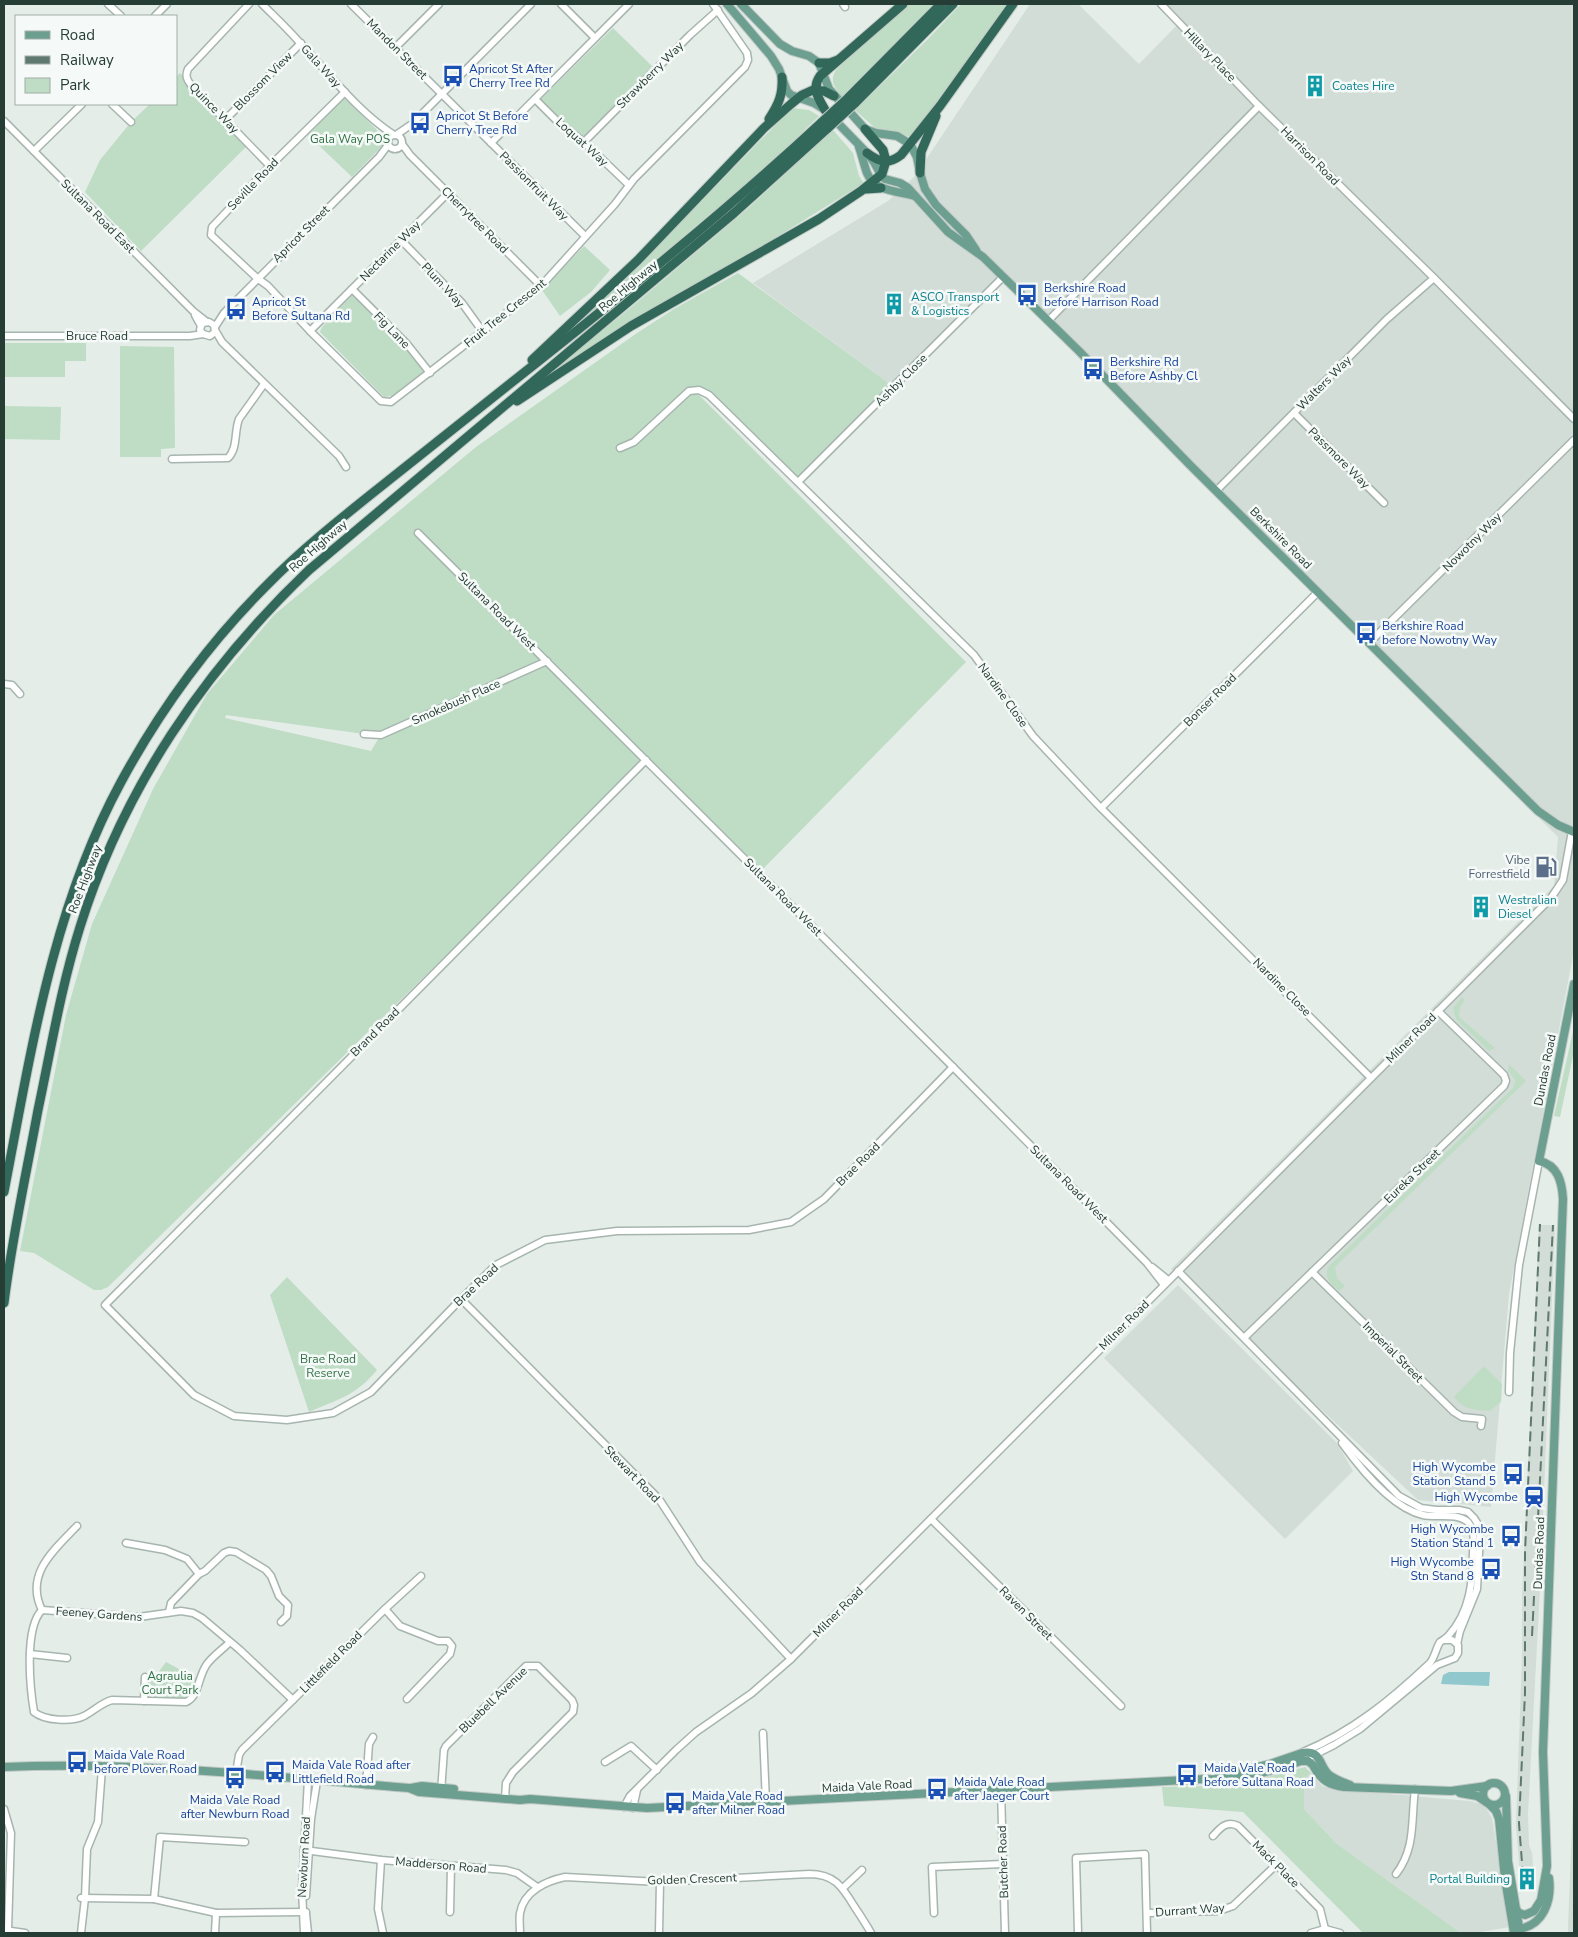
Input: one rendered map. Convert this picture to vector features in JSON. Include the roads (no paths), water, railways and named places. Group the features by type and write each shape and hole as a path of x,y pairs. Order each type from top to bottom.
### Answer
{"highway":[{"path":"825,110 816,90 817,81 903,4"},
{"name":"Roe Highway","path":"851,101 941,4"},
{"name":"Roe Highway","path":"4,1303 11,1248 58,1012 69,964 93,889 124,819 144,780 184,713 205,684 253,625 309,570 734,214 952,4"},
{"path":"867,153 878,160 886,162 898,157 940,106 1013,4"},
{"path":"818,63 841,59"},
{"path":"764,128 779,103 782,91 782,77"},
{"path":"492,398 638,260 764,128 807,92 824,91 834,96"},
{"path":"920,173 921,152 940,106"},
{"name":"Roe Highway","path":"4,1192 38,1017 60,930 80,873 104,816 121,782 164,711 217,640 268,584 328,529 726,210 825,125"},
{"path":"487,420 631,326 812,223 861,192 877,185 886,162 883,150 865,129"}],"main road":[{"path":"727,4 771,56 787,91 825,110 867,153 881,175"},
{"path":"741,4 780,44 792,51 809,56 818,63 834,96 865,129 902,138 910,144"},
{"path":"856,141 868,174 877,185 915,196"},
{"name":"Berkshire Road","path":"910,144 917,156 923,184 932,200 966,236 979,254"},
{"name":"Berkshire Road","path":"881,175 904,185 948,232 979,254 1003,277 1538,811 1558,825 1574,831"},
{"name":"Dundas Road","path":"1517,1929 1527,1927 1540,1918 1548,1900 1550,1880 1547,1866 1544,1752 1563,1199 1562,1184 1558,1174 1545,1162 1539,1161 1574,984"},
{"path":"1314,1753 1317,1765"},
{"name":"Maida Vale Road","path":"4,1767 43,1766 238,1774 409,1788 422,1786 439,1790 507,1797 521,1796 530,1799 633,1808 1205,1779 1314,1753"},
{"path":"1302,1757 1330,1775 1352,1786 1451,1791 1477,1796 1488,1803 1499,1804 1506,1796"},
{"name":"Maida Vale Road","path":"4,1761 43,1766"},
{"path":"1451,1791 1487,1786 1494,1783 1502,1786 1504,1789 1506,1796 1503,1828 1504,1870 1517,1929"},
{"path":"1487,1786 1483,1796 1497,1815 1503,1828 1517,1929"},
{"name":"Dundas Road","path":"1517,1929 1541,1900 1547,1866"},
{"path":"1515,1908 1521,1914 1529,1914"}],"street":[{"path":"108,4 120,15"},
{"path":"156,15 167,4"},
{"name":"Quince Way","path":"249,4 186,73 187,80 191,86 270,166"},
{"name":"Gala Way","path":"262,4 395,142"},
{"name":"Mandon Street","path":"351,4 442,94"},
{"path":"395,48 439,4"},
{"name":"Apricot Street","path":"205,328 224,313 532,4"},
{"path":"561,4 595,38"},
{"path":"491,143 630,4"},
{"name":"Fruit Tree Crescent","path":"257,278 268,286 310,331 381,401 391,402 541,286 615,204 629,185 746,67 747,53 713,4"},
{"name":"Hillary Place","path":"1162,4 1259,106"},
{"name":"Strawberry Way","path":"584,142 690,35 718,10"},
{"name":"Blossom View","path":"225,120 301,43"},
{"name":"Seville Road","path":"257,278 211,235 212,227 345,92"},
{"name":"Passionfruit Way","path":"442,94 585,236"},
{"name":"Loquat Way","path":"535,99 559,123 584,142 629,185"},
{"path":"34,151 81,105"},
{"path":"113,105 131,122"},
{"path":"1048,321 1259,106"},
{"name":"Harrison Road","path":"1259,106 1574,419"},
{"name":"Sultana Road East","path":"4,121 193,311 205,328 215,328"},
{"name":"Cherrytree Road","path":"395,142 541,286"},
{"name":"Nectarine Way","path":"310,331 448,193"},
{"name":"Plum Way","path":"401,240 462,303 483,332"},
{"name":"Ashby Close","path":"798,482 1003,277"},
{"name":"Walters Way","path":"1217,490 1386,319 1434,278"},
{"name":"Fig Lane","path":"352,289 407,344 430,372"},
{"name":"Apricot Street","path":"205,328 215,328 224,313"},
{"path":"205,328 222,342 339,456 346,467"},
{"name":"Bruce Road","path":"4,336 190,336 205,328"},
{"path":"215,328 222,342"},
{"path":"172,459 228,458 233,450 236,426 239,419 264,384"},
{"name":"Nardine Close","path":"620,448 634,442 686,393 699,390 709,395 974,655 1033,736 1101,808 1371,1078"},
{"name":"Passmore Way","path":"1294,413 1384,503"},
{"name":"Nowotny Way","path":"1369,643 1574,440"},
{"name":"Sultana Road West","path":"418,533 954,1067 1166,1283"},
{"name":"Bonser Road","path":"1101,808 1318,592"},
{"name":"Smokebush Place","path":"364,734 380,736 547,661"},
{"path":"4,684 12,685 20,694"},
{"name":"Brand Road","path":"105,1305 646,760"},
{"name":"Milner Road","path":"624,1808 630,1796 696,1732 752,1693 791,1659 1558,889 1566,871 1574,831"},
{"name":"Eureka Street","path":"1245,1337 1504,1086 1506,1081 1504,1075 1438,1011"},
{"name":"Brae Road","path":"105,1305 194,1395 234,1416 287,1420 333,1413 371,1392 496,1264 545,1240 617,1230 749,1230 791,1222 824,1199 954,1067"},
{"name":"Dundas Road","path":"1508,1392 1519,1264 1539,1161"},
{"path":"1178,1271 1245,1337 1374,1472 1405,1501 1428,1510 1464,1511 1477,1522 1480,1535 1476,1595 1459,1634 1458,1653 1455,1658 1437,1665 1372,1720 1345,1739 1324,1751 1314,1753"},
{"name":"Imperial Street","path":"1312,1272 1454,1412 1462,1417 1482,1415 1481,1426"},
{"name":"Stewart Road","path":"461,1299 659,1500 700,1562 791,1659"},
{"path":"1314,1753 1356,1725 1430,1663 1439,1644 1458,1623 1471,1591 1474,1539 1470,1525 1461,1518 1424,1515 1400,1505 1352,1457 1332,1427"},
{"name":"Raven Street","path":"931,1519 1121,1706"},
{"path":"42,1610 37,1594 40,1570 51,1553 77,1526"},
{"path":"126,1543 165,1550 187,1559 198,1574"},
{"path":"170,1612 171,1604 198,1574 226,1551 236,1552 269,1573 280,1597 287,1604 288,1615 281,1622"},
{"name":"Littlefield Road","path":"238,1774 239,1755 242,1750 318,1677 385,1608 421,1576"},
{"path":"385,1608 400,1626 438,1640 448,1641 452,1646 450,1654 407,1699"},
{"name":"Feeney Gardens","path":"144,1700 112,1700 78,1719 47,1718 34,1712 30,1690 30,1654 36,1619 42,1610 139,1617 170,1612 188,1612 198,1615 293,1700"},
{"path":"1444,1640 1452,1640 1458,1644"},
{"path":"145,1677 144,1700 186,1702 191,1700 207,1664 230,1642"},
{"path":"1438,1649 1441,1657 1449,1660"},
{"path":"30,1654 67,1658"},
{"name":"Bluebell Avenue","path":"439,1790 446,1746 526,1666 534,1665 538,1666 572,1700 574,1705 573,1712 510,1777 506,1783 507,1797"},
{"path":"763,1733 766,1802"},
{"path":"366,1785 369,1744 373,1737"},
{"path":"605,1762 631,1746 657,1770"},
{"path":"1317,1765 1324,1751"},
{"path":"81,1933 84,1848 97,1811 99,1768"},
{"name":"Newburn Road","path":"304,1933 308,1780"},
{"name":"Newburn Road","path":"306,1853 317,1781"},
{"path":"633,1808 637,1790"},
{"name":"Butcher Road","path":"1001,1790 1005,1933"},
{"path":"1396,1874 1406,1858 1410,1847 1415,1790"},
{"path":"4,1809 10,1825 7,1841 6,1930 25,1933"},
{"name":"Mack Place","path":"1213,1836 1224,1826 1234,1824 1320,1909 1324,1929"},
{"path":"154,1899 160,1837 245,1842"},
{"name":"Madderson Road","path":"306,1853 512,1871 527,1878 537,1887"},
{"name":"Durrant Way","path":"1078,1933 1076,1858 1145,1854 1148,1933"},
{"path":"382,1860 378,1909 383,1933"},
{"path":"934,1912 932,1867 1003,1864"},
{"name":"Durrant Way","path":"1148,1913 1219,1911 1230,1908 1276,1865"},
{"path":"450,1912 451,1866"},
{"path":"843,1888 862,1870"},
{"name":"Golden Crescent","path":"537,1887 552,1880 565,1877 660,1882 820,1874 837,1882 843,1888 871,1933"},
{"path":"659,1933 660,1882"},
{"path":"520,1933 520,1912 522,1906 537,1887"},
{"path":"83,1898 154,1899 216,1912 304,1912"},
{"path":"215,1933 216,1912"},
{"name":"Newburn Road","path":"304,1912 308,1933"},
{"path":"1311,1933 1324,1929 1340,1933"}],"water":[{"path":"1449,1672 1490,1672 1489,1686 1441,1684 1443,1675"}],"railway":[{"path":"1523,1876 1519,1823 1525,1693 1525,1552 1540,1224"},
{"path":"1532,1636 1553,1225"}],"place":[{"name":"Apricot St After Cherry Tree Rd","path":"453,76"},
{"name":"Coates Hire","path":"1315,86"},
{"name":"Apricot St Before Cherry Tree Rd","path":"420,123"},
{"name":"Berkshire Road before Harrison Road","path":"1027,295"},
{"name":"ASCO Transport & Logistics","path":"894,304"},
{"name":"Apricot St Before Sultana Rd","path":"236,309"},
{"name":"Berkshire Rd Before Ashby Cl","path":"1093,369"},
{"name":"Berkshire Road before Nowotny Way","path":"1366,633"},
{"name":"Vibe Forrestfield","path":"1546,867"},
{"name":"Westralian Diesel","path":"1481,907"},
{"name":"High Wycombe Station Stand 5","path":"1513,1474"},
{"name":"High Wycombe","path":"1534,1497"},
{"name":"High Wycombe Station Stand 1","path":"1511,1536"},
{"name":"High Wycombe Stn Stand 8","path":"1491,1569"},
{"name":"Maida Vale Road before Plover Road","path":"77,1762"},
{"name":"Maida Vale Road after Littlefield Road","path":"275,1772"},
{"name":"Maida Vale Road before Sultana Road","path":"1187,1775"},
{"name":"Maida Vale Road after Newburn Road","path":"235,1778"},
{"name":"Maida Vale Road after Jaeger Court","path":"937,1789"},
{"name":"Maida Vale Road after Milner Road","path":"675,1803"},
{"name":"Portal Building","path":"1527,1879"}],"park label":[{"name":"Gala Way POS","path":"350,139"},
{"name":"Brae Road Reserve","path":"328,1366"},
{"name":"Agraulia Court Park","path":"170,1683"}]}
